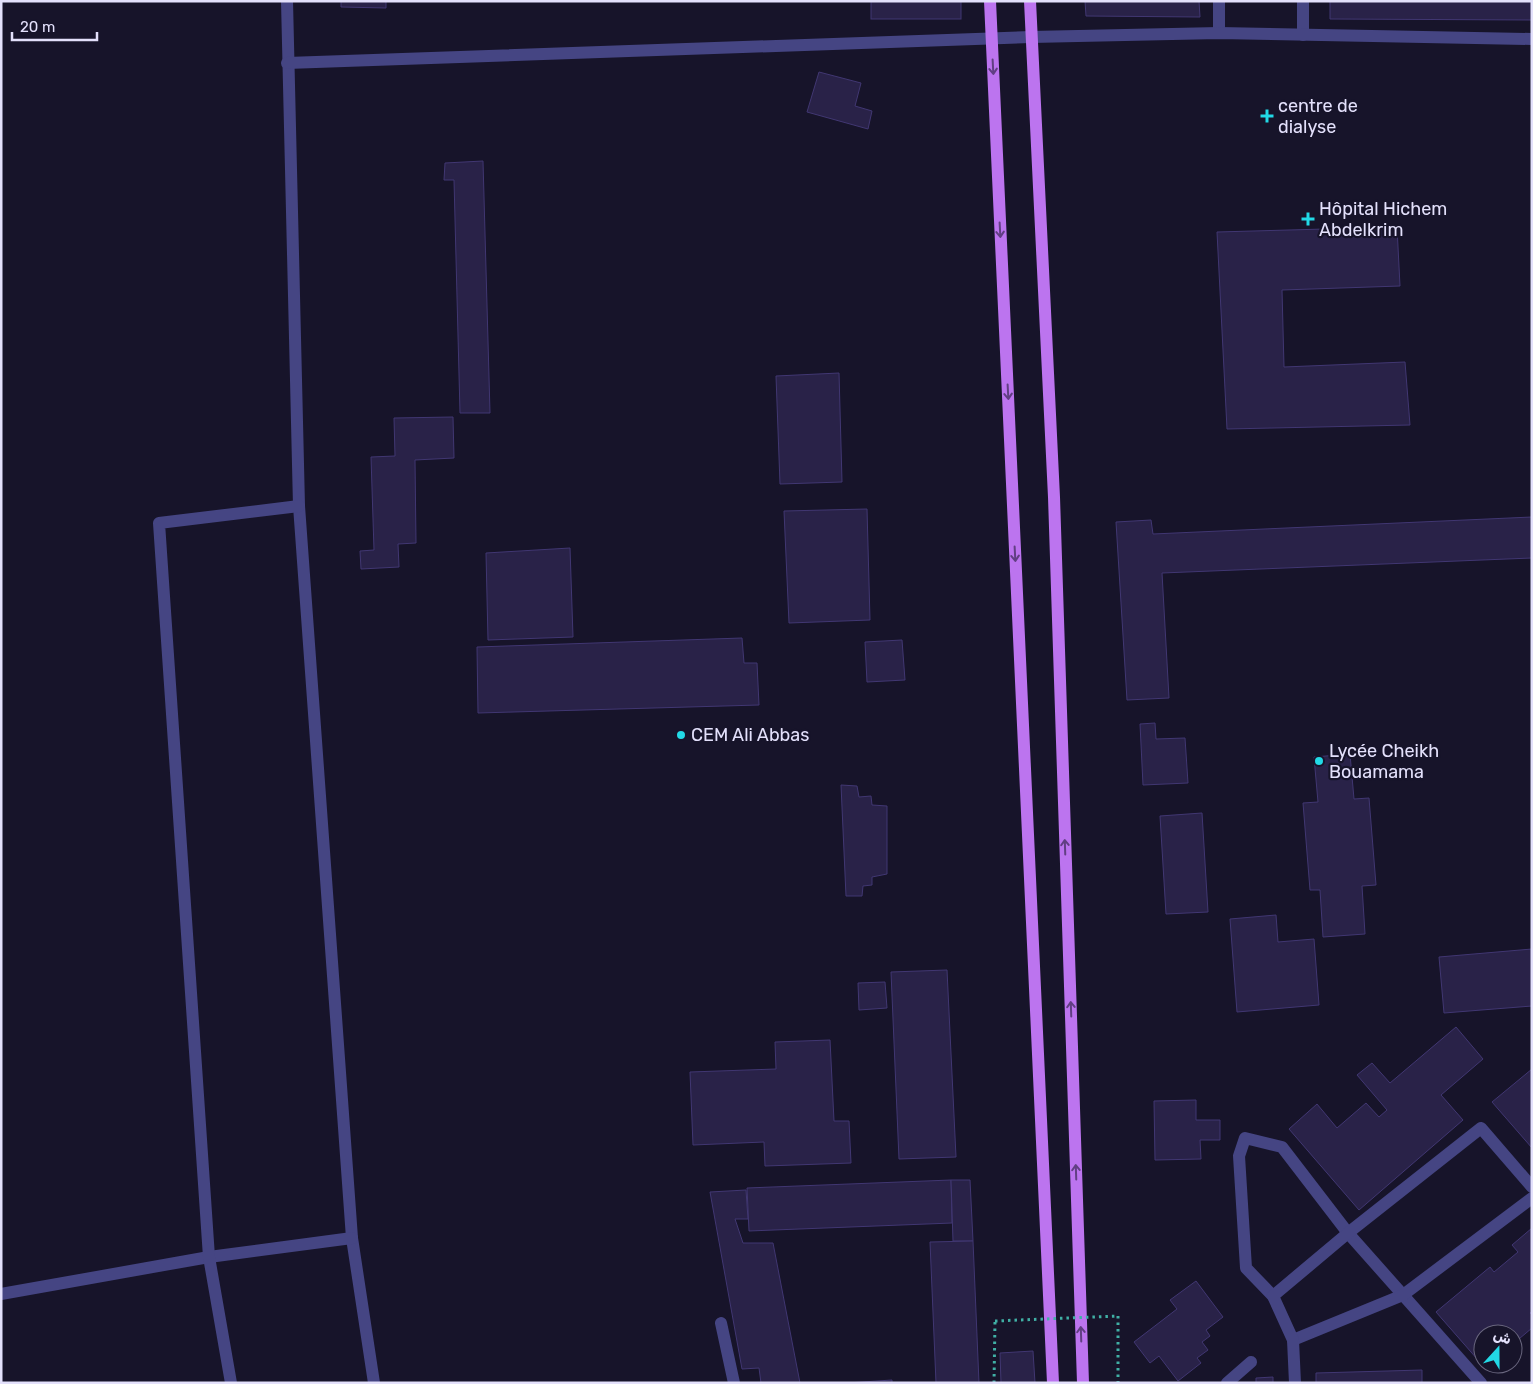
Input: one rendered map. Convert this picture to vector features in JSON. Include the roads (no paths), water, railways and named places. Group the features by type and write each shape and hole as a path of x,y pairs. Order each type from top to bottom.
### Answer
{"main road":[{"path":"990,1 1054,1383"},
{"path":"1030,1 1054,498 1083,1383"}],"street":[{"path":"287,1 299,506 352,1238 374,1383"},
{"path":"1219,1 1219,33"},
{"path":"1303,1 1303,35"},
{"path":"287,62 1031,37 1219,33 1532,40"},
{"path":"231,1383 209,1257 159,523 299,506"},
{"path":"1273,1296 1348,1232 1480,1128 1532,1187"},
{"path":"1296,1383 1293,1340 1273,1296 1246,1268 1240,1156 1245,1138 1282,1146 1348,1232 1481,1383"},
{"path":"1293,1340 1403,1295 1532,1198"},
{"path":"1,1294 209,1257 352,1238"},
{"path":"721,1323 734,1383"},
{"path":"1227,1383 1251,1362"}],"place":[{"name":"centre de dialyse","path":"1267,116"},
{"name":"Hôpital Hichem Abdelkrim","path":"1308,219"},
{"name":"CEM Ali Abbas","path":"681,735"},
{"name":"Lycée Cheikh Bouamama","path":"1319,761"}]}
